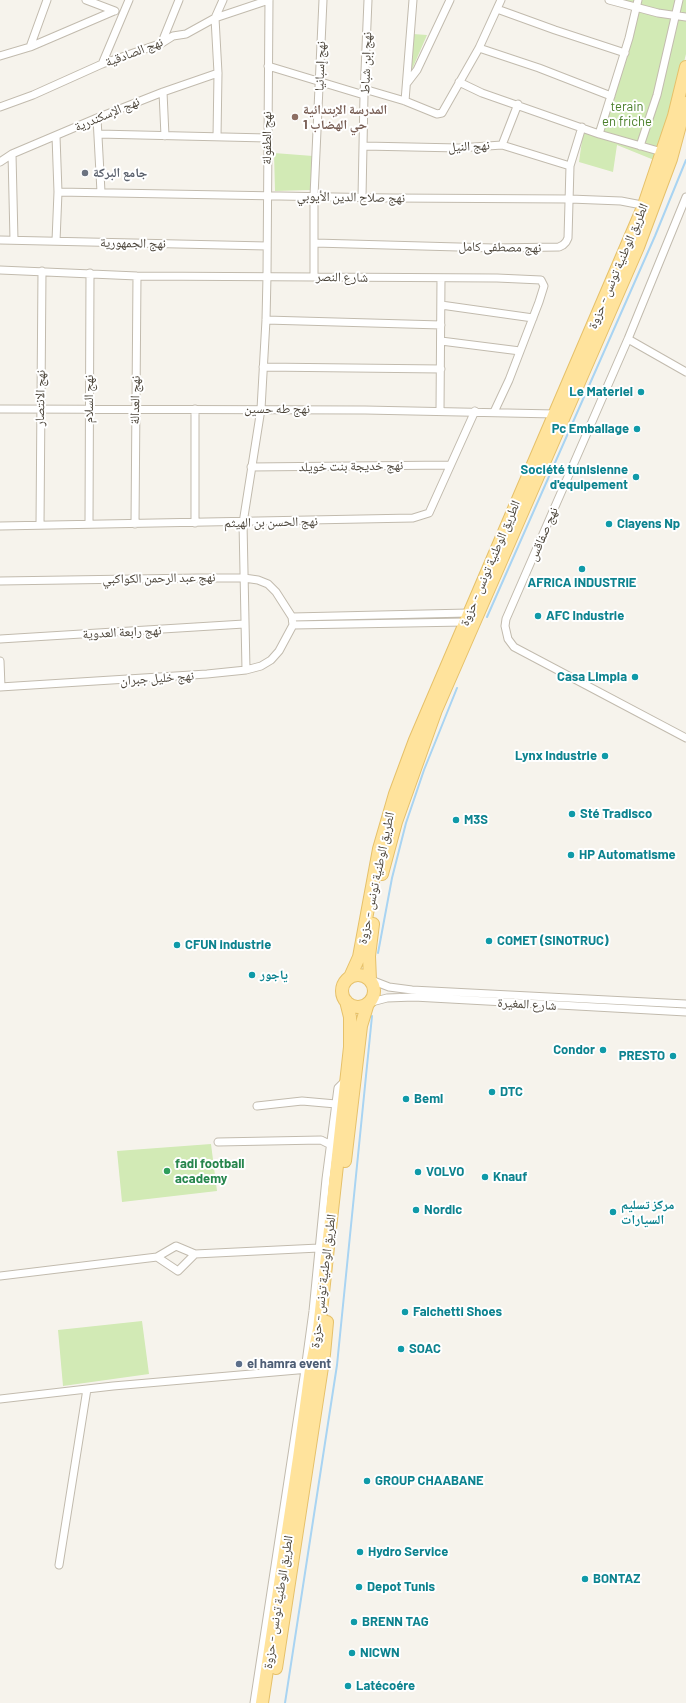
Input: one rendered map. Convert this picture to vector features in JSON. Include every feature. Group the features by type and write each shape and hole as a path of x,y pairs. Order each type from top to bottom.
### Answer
{"main road":[{"name":"الطريق الوطنية تونس - حزوة","path":"371,980 369,966 372,924 396,822 421,750 453,671 638,247 662,152 674,116 686,67"},
{"name":"الطريق الوطنية تونس - حزوة","path":"350,977 359,957 379,849 395,794 414,740 554,414 671,159 686,103"},
{"path":"361,975 371,980 374,992 368,1003 357,1006 346,1001 343,995 343,988 345,982 350,977 361,975"},
{"name":"الطريق الوطنية تونس - حزوة","path":"262,1703 299,1458 308,1369 319,1329 351,1034 350,1017 346,1001"},
{"name":"الطريق الوطنية تونس - حزوة","path":"270,1703 324,1354 358,1048 362,1020 368,1003"}],"street":[{"path":"30,47 47,0"},
{"path":"86,0 123,14"},
{"path":"102,64 129,0"},
{"path":"162,43 179,0"},
{"path":"217,137 218,73 215,18 223,0"},
{"name":"نهج الصادقية","path":"0,107 34,95 102,64 162,43 173,36 186,34 215,18 269,0"},
{"name":"نهج الطفولة","path":"246,670 243,523 261,409 266,320 269,0"},
{"name":"نهج إسبانيا","path":"314,277 314,196 323,0"},
{"name":"نهج إبن شباط","path":"362,197 368,0"},
{"path":"405,101 413,0"},
{"path":"407,82 417,70 450,0"},
{"path":"268,66 320,82 405,101 437,114 442,113 479,48 501,0"},
{"path":"609,0 638,4 686,18"},
{"path":"640,146 657,95 679,0"},
{"path":"599,134 625,53 638,4"},
{"path":"497,9 625,53"},
{"path":"0,56 30,47 114,11"},
{"path":"479,48 539,68 611,96"},
{"name":"نهج الإسكندرية","path":"0,162 12,154 97,118 163,92 218,73"},
{"path":"459,82 482,93 518,104 599,134 662,152"},
{"path":"163,92 165,136"},
{"path":"502,144 518,104"},
{"path":"97,118 101,192"},
{"name":"نهج مصطفى كامل","path":"315,243 494,248 558,247 566,242 568,238 570,166 582,127"},
{"path":"98,134 267,138"},
{"path":"56,136 58,192 56,241"},
{"name":"نهج النيل","path":"364,146 459,148 502,144 570,166"},
{"path":"12,154 14,240"},
{"name":"نهج صلاح الدين الأيوبي","path":"58,192 570,199 621,201 649,206"},
{"name":"نهج صفاقس","path":"686,197 628,339 506,619 506,633 514,648 686,738"},
{"name":"نهج الجمهورية","path":"0,240 267,246"},
{"name":"شارع النصر","path":"0,270 137,276 267,276 541,280 544,286 533,318 509,380 494,412"},
{"name":"نهج الانتصار","path":"40,525 42,271"},
{"name":"نهج السلام","path":"89,524 90,274"},
{"name":"نهج العدالة","path":"135,524 137,276"},
{"path":"440,410 441,278"},
{"path":"441,305 533,318"},
{"path":"266,320 441,325"},
{"path":"628,339 686,372"},
{"path":"441,341 520,351"},
{"path":"263,367 441,369"},
{"name":"نهج طه حسين","path":"0,409 440,410 554,414"},
{"path":"195,409 195,523"},
{"name":"نهج الحسن بن الهيثم","path":"0,526 243,523 413,518 429,513 475,411"},
{"name":"نهج خديجة بنت خويلد","path":"251,467 450,465"},
{"name":"نهج عبد الرحمن الكواكبي","path":"0,581 244,578 258,580 268,584 280,598 292,617 293,625"},
{"path":"292,617 466,617"},
{"path":"293,625 466,617"},
{"name":"نهج رابعة العدوية","path":"0,639 244,624"},
{"name":"نهج خليل جبران","path":"0,687 207,674 246,670 261,666 271,660 279,651 293,625"},
{"path":"0,661 0,687"},
{"name":"شارع المغيرة","path":"371,980 389,987 408,990 686,1004"},
{"name":"شارع المغيرة","path":"368,1003 387,998 414,998 686,1012"},
{"path":"254,1703 308,1369 319,1248 338,1088 346,1080"},
{"path":"257,1106 302,1100 336,1104"},
{"path":"218,1142 321,1140 331,1144"},
{"path":"0,1276 157,1257 176,1246 195,1254 319,1248"},
{"path":"157,1257 178,1271 195,1254"},
{"path":"0,1399 87,1389 308,1369"},
{"path":"59,1565 87,1389"}],"green space":[{"name":"terain en friche","path":"607,0 686,0 686,54 671,113 654,160 617,145 613,172 579,162 584,126 596,129 620,73 634,10 606,2"},
{"path":"413,34 427,35 410,74"},
{"path":"274,153 313,156 310,190 275,191"},
{"name":"fadi football academy","path":"211,1144 217,1191 122,1202 117,1151"},
{"path":"142,1321 149,1374 63,1386 58,1330"}],"waterway":[{"path":"487,617 655,236 686,160"},
{"path":"378,953 392,878 406,823 424,770 457,688"},
{"path":"285,1703 337,1365 372,1016"}],"place":[{"name":"المدرسة الإبتدائية حي الهضاب 1","path":"295,117"},
{"name":"جامع البركة","path":"85,173"},
{"name":"Le Materiel","path":"641,392"},
{"name":"Pc Emballage","path":"637,429"},
{"name":"Société tunisienne d'equipement","path":"636,477"},
{"name":"Clayens Np","path":"609,524"},
{"name":"AFRICA INDUSTRIE","path":"582,569"},
{"name":"AFC Industrie","path":"538,616"},
{"name":"Casa Limpia","path":"635,677"},
{"name":"Lynx Industrie","path":"605,756"},
{"name":"Sté Tradisco","path":"572,814"},
{"name":"M3S","path":"456,820"},
{"name":"HP Automatisme","path":"571,855"},
{"name":"COMET (SINOTRUC)","path":"489,941"},
{"name":"CFUN industrie","path":"177,945"},
{"name":"ياجور","path":"252,975"},
{"name":"Condor","path":"603,1050"},
{"name":"PRESTO","path":"673,1056"},
{"name":"DTC","path":"492,1092"},
{"name":"Beml","path":"406,1099"},
{"name":"fadi football academy","path":"167,1171"},
{"name":"VOLVO","path":"418,1172"},
{"name":"Knauf","path":"485,1177"},
{"name":"Nordic","path":"416,1210"},
{"name":"مركز تسليم السيارات","path":"613,1212"},
{"name":"Falchetti Shoes","path":"405,1312"},
{"name":"SOAC","path":"401,1349"},
{"name":"el hamra event","path":"239,1364"},
{"name":"GROUP CHAABANE","path":"367,1481"},
{"name":"Hydro Service","path":"360,1552"},
{"name":"BONTAZ","path":"585,1579"},
{"name":"Depot Tunis","path":"359,1587"},
{"name":"BRENN TAG","path":"354,1622"},
{"name":"NICWN","path":"352,1653"},
{"name":"Latécoére","path":"348,1686"}]}
